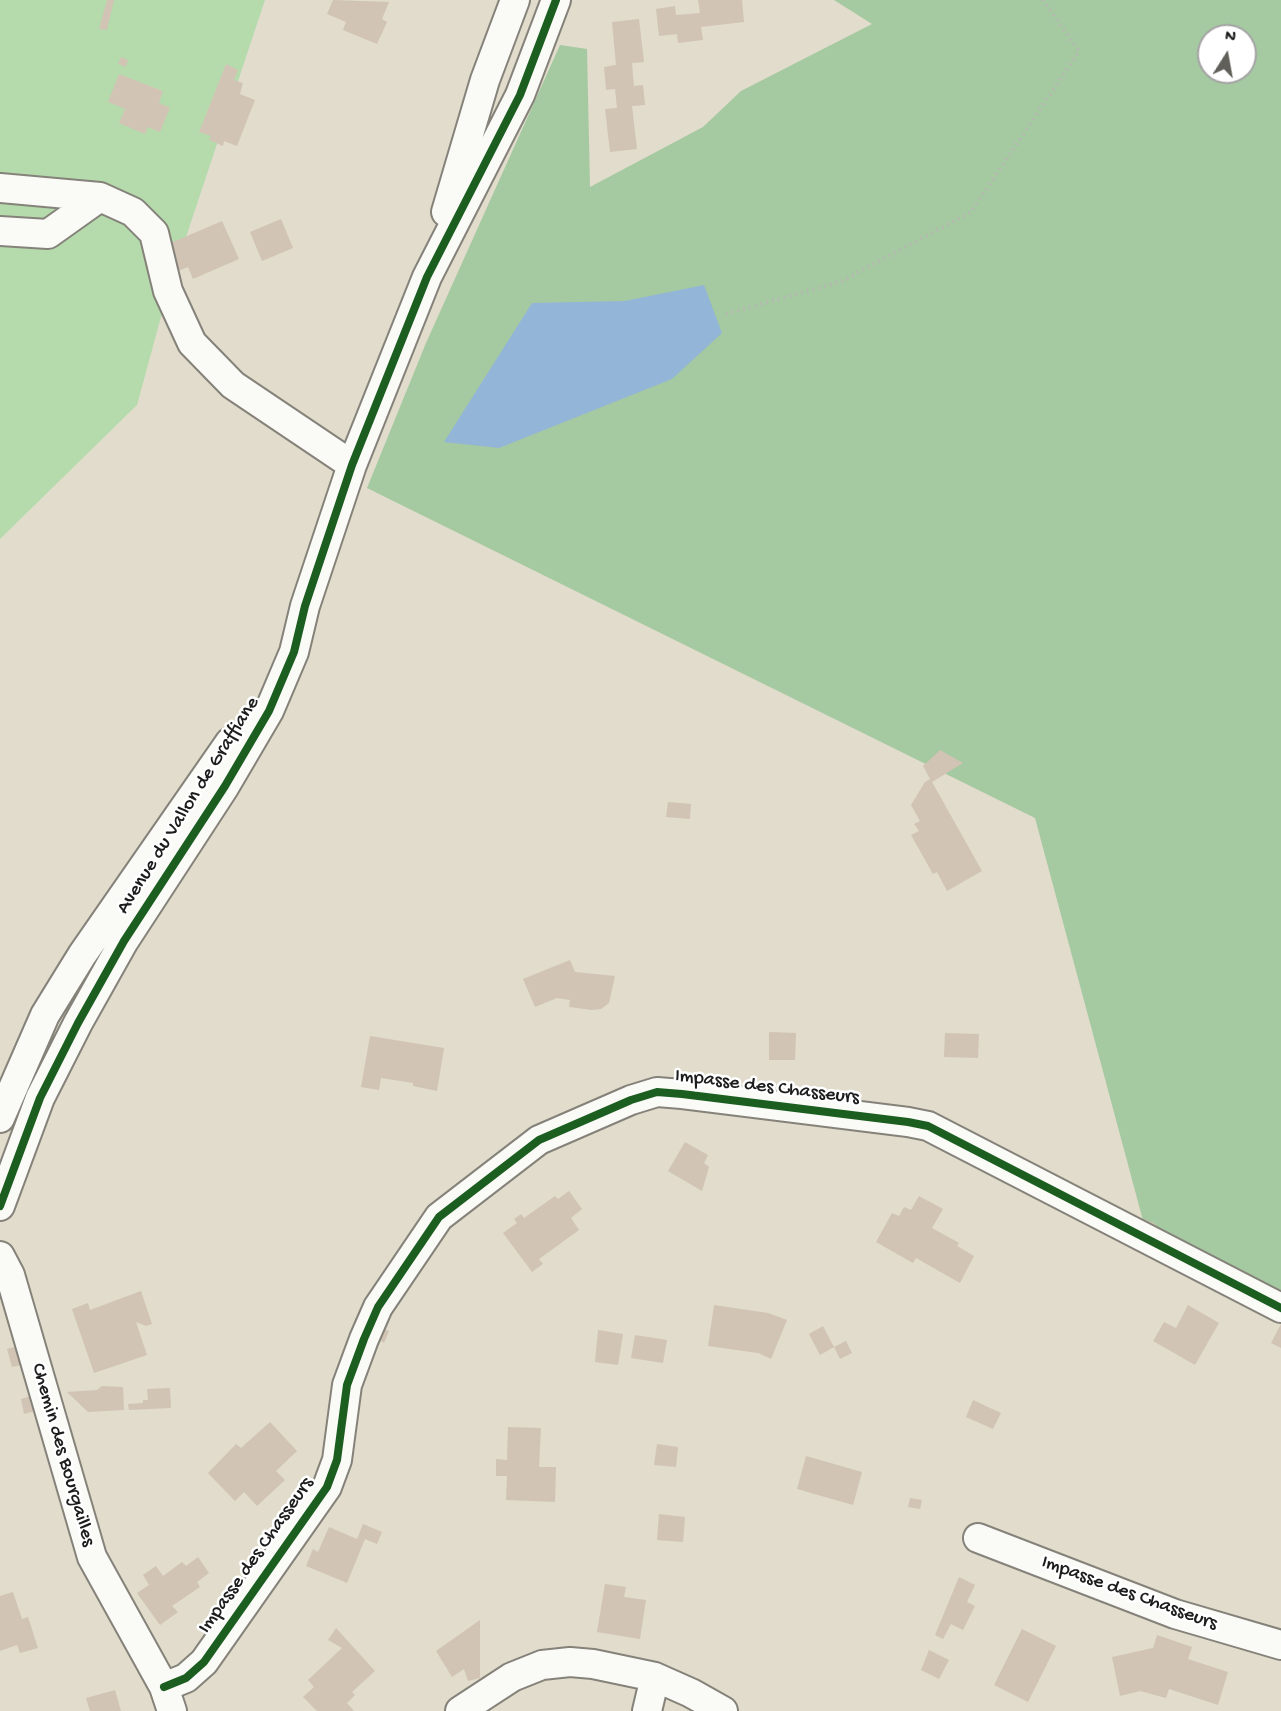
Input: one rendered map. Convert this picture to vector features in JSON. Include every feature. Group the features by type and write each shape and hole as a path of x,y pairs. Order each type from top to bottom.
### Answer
{"street":[{"path":"427,277 485,80 514,0"},
{"path":"427,277 520,95 556,0"},
{"path":"0,188 100,197 134,212 154,233 168,291 192,343 233,385 352,465"},
{"path":"0,231 48,234 100,197"},
{"name":"Avenue du Vallon de Graffiane","path":"0,1206 40,1098 78,1023 124,941 225,786 269,711 294,652 305,606 352,465 427,277"},
{"name":"Avenue du Vallon de Graffiane","path":"0,1118 45,1016 82,955 244,721 305,606"},
{"name":"Impasse des Chasseurs","path":"168,1699 204,1662 327,1487 337,1460 348,1385 364,1339 378,1307 439,1217 539,1140 631,1100 657,1092 682,1094 928,1126 1281,1308"},
{"name":"Chemin des Bourgailles","path":"0,1256 10,1275 92,1557 168,1699"},
{"name":"Impasse des Chasseurs","path":"978,1538 1174,1614 1281,1645"},
{"path":"460,1711 512,1677 542,1665 593,1664 655,1677 723,1711"},
{"path":"647,1711 655,1677"}],"path":[{"path":"726,314 842,281 971,212 1079,51 1043,0"}],"green space":[{"path":"0,0 265,0 168,291 137,405 0,539"},
{"path":"834,0 1281,0 1281,1301 1148,1239 1035,818 367,488 426,343 560,45 587,49 590,187 703,127 741,91 872,24"}],"water":[{"path":"704,285 722,333 672,379 499,448 444,442 532,303 625,301"}],"building":[{"path":"107,0 114,0 107,30 99,29"},
{"path":"333,0 389,2 382,19 387,22 377,44 343,30 346,22 327,14"},
{"path":"698,0 742,0 744,22 701,27 703,40 678,43 677,34 659,36 656,9 675,6 676,15 700,13"},
{"path":"639,19 644,62 632,63 634,86 643,85 645,105 632,106 637,149 610,152 605,109 617,108 615,89 606,90 604,67 616,65 612,22"},
{"path":"121,57 128,60 126,67 118,64"},
{"path":"226,64 238,70 234,80 243,83 240,94 255,100 237,146 224,141 223,146 209,140 211,136 199,132"},
{"path":"119,74 163,91 159,103 170,108 160,132 148,127 145,134 119,123 125,109 108,102"},
{"path":"281,219 293,248 262,261 250,232"},
{"path":"222,221 239,259 193,279 188,267 173,273 166,245"},
{"path":"940,750 963,763 932,782 982,871 947,891 937,872 933,874 911,835 919,831 914,824 920,821 911,805 925,782 930,779 923,766"},
{"path":"668,802 691,804 690,819 666,817"},
{"path":"570,960 575,972 615,976 609,1003 601,1009 592,1010 569,1007 570,1000 557,998 535,1007 523,979"},
{"path":"769,1032 796,1033 795,1060 769,1060"},
{"path":"945,1033 979,1034 978,1058 944,1057"},
{"path":"370,1036 444,1048 437,1091 413,1086 413,1083 381,1078 379,1090 361,1087"},
{"path":"685,1142 708,1155 704,1163 709,1167 702,1191 668,1171"},
{"path":"569,1191 582,1209 571,1218 579,1230 539,1259 543,1264 532,1272 503,1233 517,1223 514,1219 521,1214 524,1218 555,1196 558,1199"},
{"path":"919,1196 943,1209 932,1228 959,1243 957,1246 974,1256 960,1283 916,1258 913,1263 876,1242 892,1213 899,1216 904,1207 911,1210"},
{"path":"1141,1218 1156,1224 1153,1231 1138,1224"},
{"path":"141,1291 152,1324 146,1326 136,1322 147,1355 94,1373 72,1309 88,1303 90,1310"},
{"path":"714,1305 768,1313 787,1320 771,1359 758,1353 708,1346"},
{"path":"1188,1305 1219,1323 1195,1365 1153,1341 1164,1322 1176,1328"},
{"path":"1281,1324 1281,1348 1271,1343"},
{"path":"823,1326 834,1347 820,1355 809,1334"},
{"path":"382,1328 389,1331 384,1343 378,1339"},
{"path":"598,1330 623,1334 618,1365 595,1362"},
{"path":"635,1335 667,1340 663,1363 631,1358"},
{"path":"846,1341 852,1353 840,1359 834,1347"},
{"path":"18,1346 22,1365 12,1367 7,1349"},
{"path":"102,1386 123,1387 124,1410 88,1412 67,1392 97,1390"},
{"path":"170,1388 171,1408 129,1410 128,1404 143,1403 143,1400 148,1400 147,1389"},
{"path":"31,1396 35,1411 24,1414 21,1399"},
{"path":"973,1400 1001,1413 993,1429 966,1417"},
{"path":"270,1422 297,1451 276,1471 285,1480 257,1506 244,1492 235,1501 208,1473 236,1444 241,1448"},
{"path":"508,1427 541,1428 539,1467 556,1467 555,1502 506,1500 507,1476 496,1476 496,1459 507,1460"},
{"path":"657,1444 678,1447 676,1467 654,1465"},
{"path":"806,1456 862,1472 853,1505 797,1489"},
{"path":"910,1498 922,1500 920,1509 908,1507"},
{"path":"659,1514 685,1517 683,1542 657,1540"},
{"path":"363,1524 382,1532 377,1544 365,1539 347,1583 306,1566 313,1549 318,1552 329,1527 357,1539"},
{"path":"198,1557 209,1573 197,1582 200,1587 172,1606 178,1612 160,1625 137,1593 149,1585 143,1575 156,1566 163,1576 182,1562 186,1566"},
{"path":"959,1577 975,1585 967,1602 975,1606 963,1630 951,1624 943,1639 935,1635"},
{"path":"605,1584 626,1587 624,1597 646,1600 640,1639 597,1632"},
{"path":"13,1592 22,1619 28,1617 38,1648 20,1653 17,1645 0,1651 0,1596"},
{"path":"480,1620 480,1678 468,1681 464,1669 452,1677 436,1651"},
{"path":"336,1628 375,1671 352,1692 355,1695 347,1703 354,1711 317,1711 303,1697 314,1687 308,1680 342,1648 328,1640"},
{"path":"1022,1629 1056,1646 1028,1702 994,1685"},
{"path":"1157,1635 1192,1647 1188,1659 1228,1672 1218,1705 1169,1689 1166,1698 1140,1691 1120,1696 1112,1657 1153,1648"},
{"path":"929,1650 949,1660 939,1679 921,1670"},
{"path":"115,1690 121,1711 90,1711 86,1698"}],"cycle path":[{"path":"0,1206 40,1098 78,1023 124,941 225,786 269,711 294,652 305,606 352,465 427,277 520,95 556,0"},
{"path":"164,1687 186,1678 204,1662 327,1487 337,1460 347,1385 364,1339 378,1307 439,1217 539,1140 631,1100 657,1092 682,1094 928,1126 1281,1308"}]}
